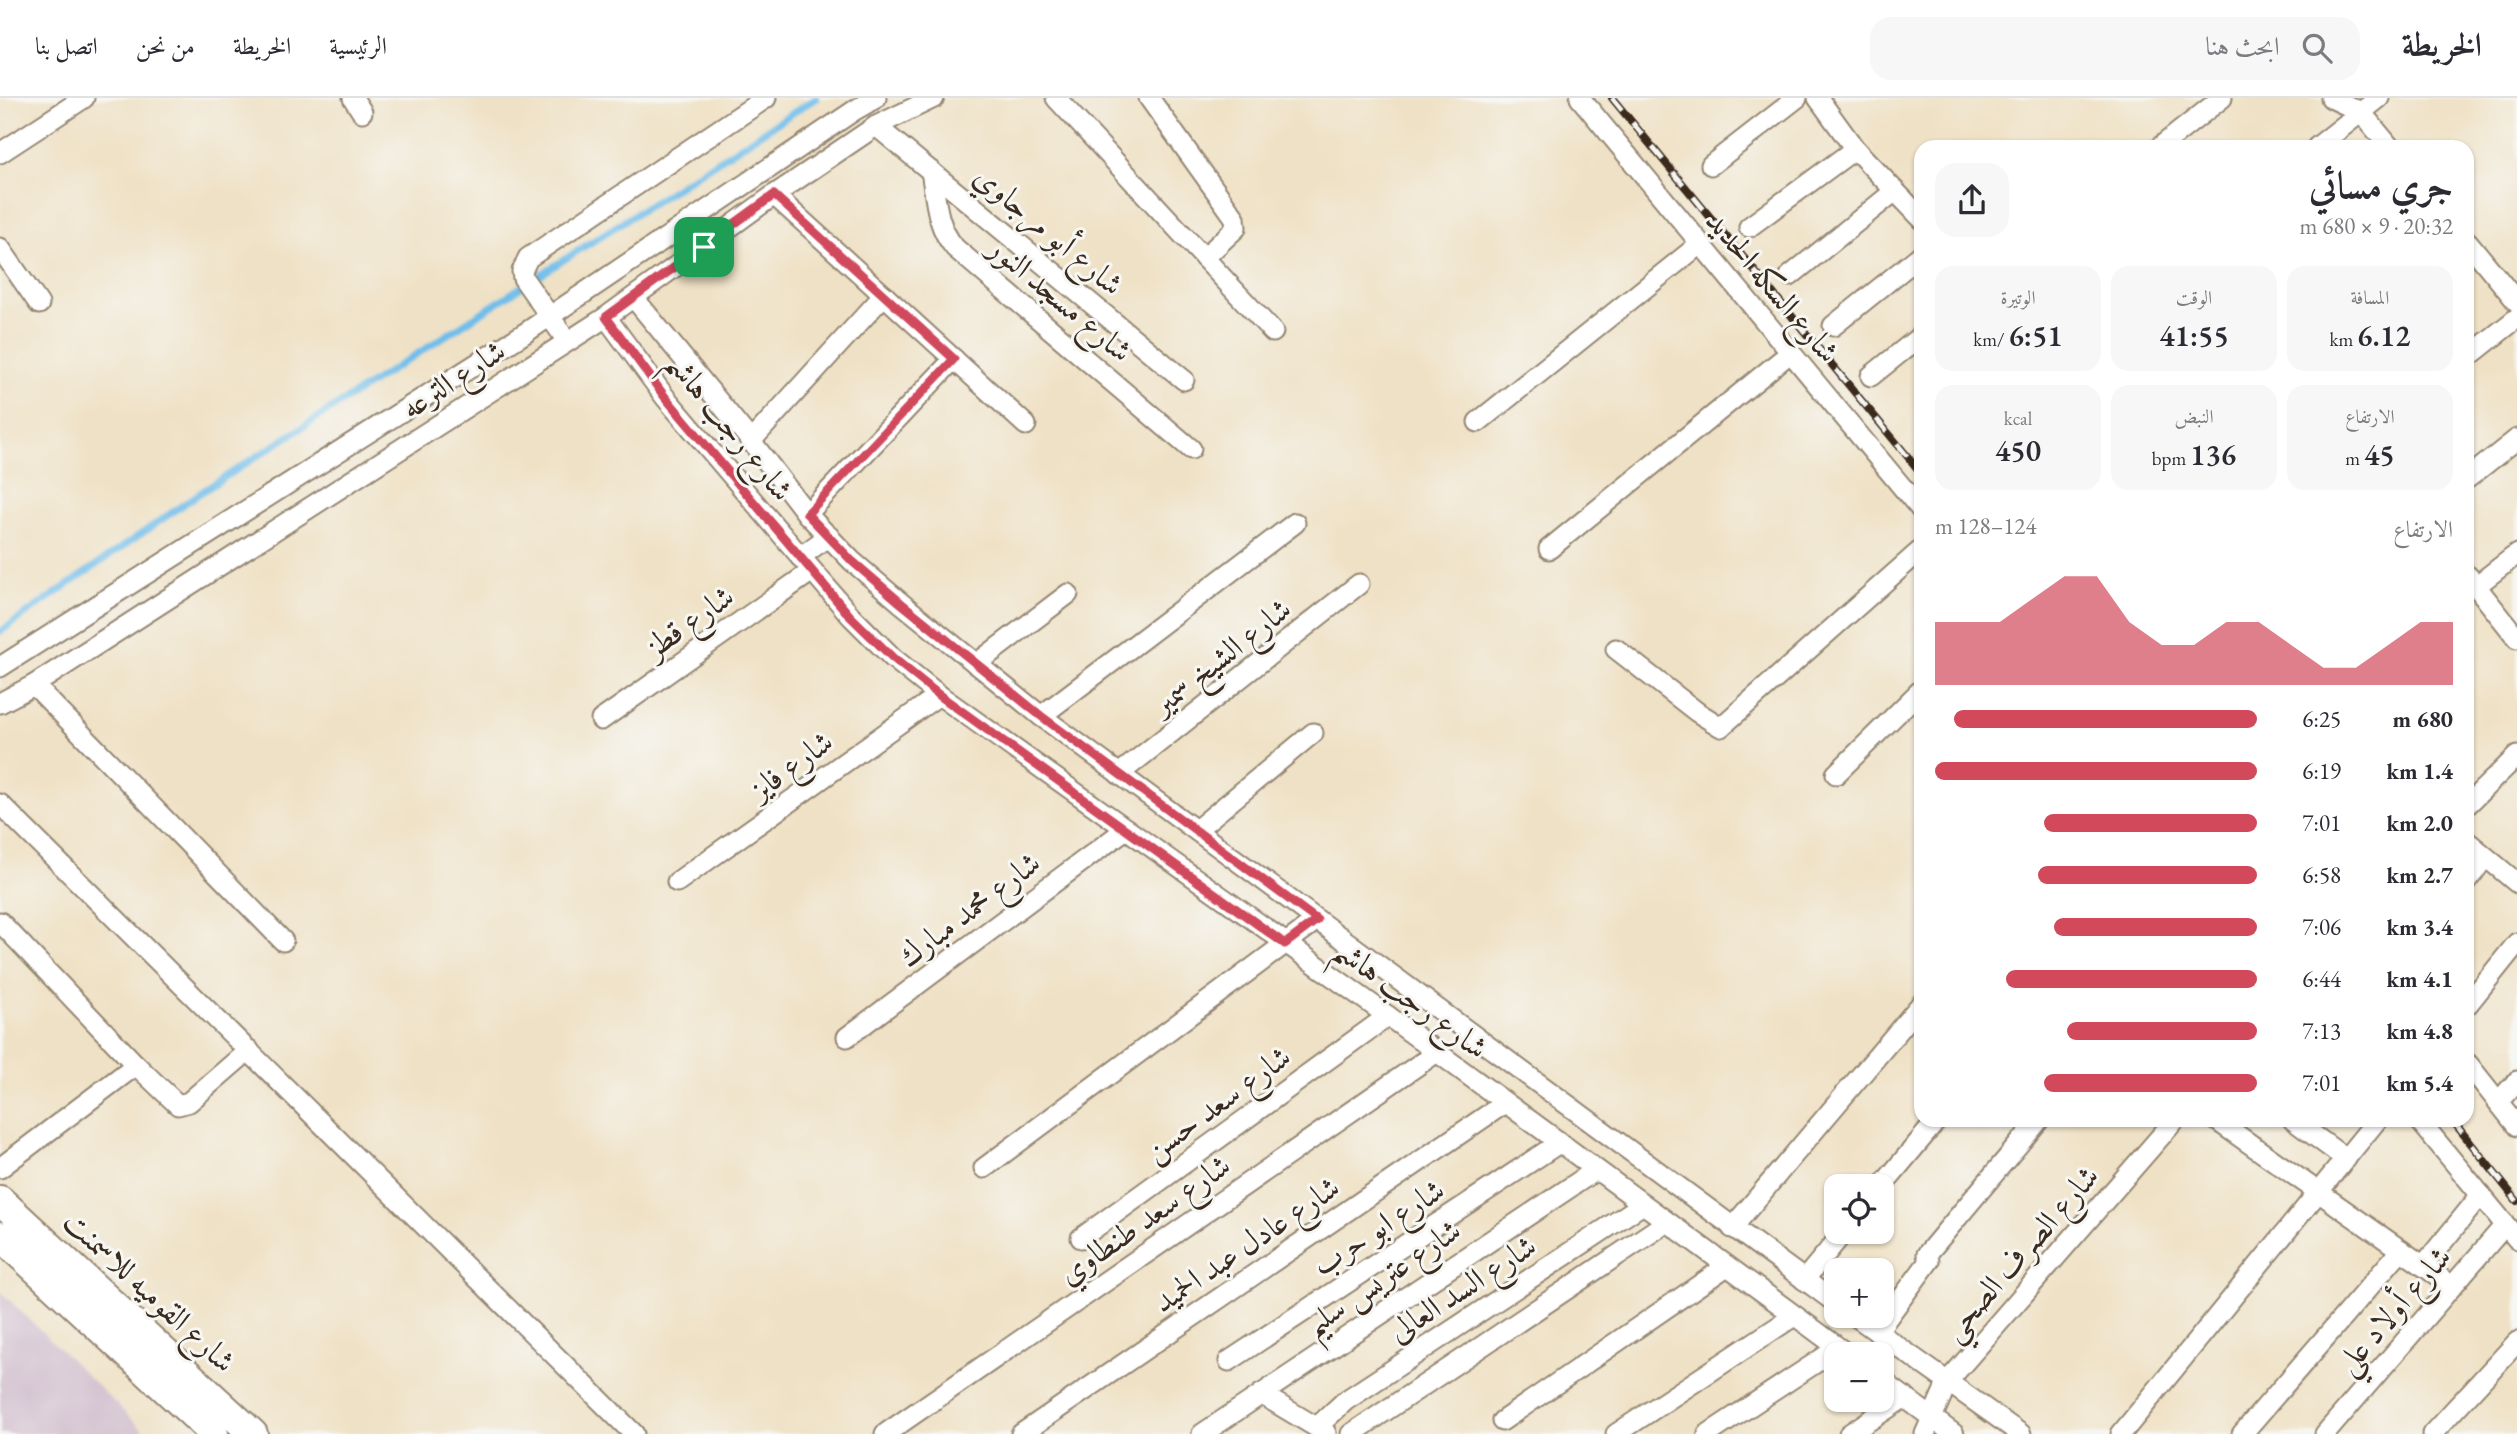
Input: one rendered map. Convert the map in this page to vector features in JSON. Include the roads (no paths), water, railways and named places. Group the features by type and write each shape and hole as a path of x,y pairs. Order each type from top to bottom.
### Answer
{"main road":[{"name":"شارع القوميه للاسمنت","path":"0,1200 128,1336 214,1434"},
{"name":"شارع القوميه للاسمنت","path":"0,1236 253,1434"}],"street":[{"path":"0,153 84,98"},
{"path":"567,341 523,278 522,271 528,258 742,104 766,98"},
{"name":"شارع الترعه","path":"0,667 525,333 544,309 876,98"},
{"name":"شارع الترعه","path":"0,703 34,685 606,317 774,195 876,127 934,98"},
{"path":"1056,98 1273,332"},
{"path":"1149,98 1235,218 1236,228 1203,258"},
{"name":"شارع السكه الحديد","path":"1580,98 1914,501"},
{"path":"1710,165 1797,98"},
{"path":"1818,98 1855,149 1914,211"},
{"path":"2169,140 2222,98"},
{"path":"2331,98 2372,103"},
{"path":"2326,140 2372,103"},
{"path":"2372,103 2387,140"},
{"name":"شارع أبو مرجاوي","path":"876,127 1184,380"},
{"path":"1749,227 1855,149"},
{"name":"شارع مسجد النور","path":"931,172 940,224 946,237 956,248 1191,449"},
{"path":"1790,276 1895,191"},
{"path":"774,195 1026,425"},
{"path":"1478,422 1700,244"},
{"path":"0,248 38,304"},
{"path":"2474,249 2517,302"},
{"path":"1833,326 1914,260"},
{"path":"751,441 884,295"},
{"name":"شارع رجب هاشم","path":"634,298 807,514 862,569 1041,716 1824,1294"},
{"name":"شارع رجب هاشم","path":"606,317 665,397 850,616 893,658 939,695 1388,1016 1830,1342"},
{"path":"2474,352 2517,318"},
{"path":"1871,376 1914,341"},
{"path":"1549,549 1790,353"},
{"path":"807,514 954,359"},
{"path":"2474,473 2517,439"},
{"path":"1041,716 1295,523"},
{"name":"شارع قطز","path":"601,720 806,564 829,536"},
{"path":"2474,580 2517,554"},
{"path":"1616,649 1721,727 1914,557"},
{"name":"شارع الشيخ سمير","path":"1119,774 1359,584"},
{"path":"2474,584 2517,638"},
{"path":"976,664 1068,594"},
{"path":"34,685 283,942"},
{"name":"شارع فايز","path":"677,882 939,695"},
{"path":"1836,774 1914,697"},
{"path":"1196,830 1313,733"},
{"path":"2474,798 2517,755"},
{"path":"0,804 634,1434"},
{"name":"شارع محمد مبارك","path":"847,1037 1126,829"},
{"path":"2474,847 2517,883"},
{"path":"2474,872 2485,857"},
{"path":"984,1168 1317,920"},
{"path":"0,922 166,1096 178,1105 182,1105 249,1051"},
{"path":"2474,997 2517,943"},
{"path":"1732,1228 1914,1012"},
{"name":"شارع سعد حسن","path":"1082,1238 1388,1016"},
{"name":"شارع سعد طنطاوي","path":"885,1434 1437,1052"},
{"path":"0,1168 136,1065"},
{"path":"2474,1072 2517,1126"},
{"path":"2498,1102 2517,1081"},
{"name":"شارع عادل عبد الحميد","path":"1021,1434 1505,1103"},
{"path":"1892,1174 1931,1127"},
{"path":"1877,1332 1929,1261 1927,1254 2033,1127"},
{"name":"شارع الصرف الصحي","path":"1928,1426 1948,1381 2169,1127"},
{"path":"2226,1127 2452,1286"},
{"path":"2303,1127 2346,1159"},
{"path":"2121,1434 2371,1127"},
{"path":"2425,1127 2511,1232"},
{"name":"شارع ابو حرب","path":"1229,1361 1559,1143"},
{"name":"شارع عتريس سليم","path":"1202,1434 1596,1170"},
{"path":"2423,1266 2481,1195"},
{"name":"شارع السد العالى","path":"1322,1430 1345,1401 1643,1204"},
{"path":"1351,1434 1667,1222"},
{"name":"شارع أولاد علي","path":"2325,1434 2452,1286 2511,1232"},
{"path":"1804,1280 1834,1244"},
{"path":"2242,1434 2401,1250"},
{"path":"1503,1421 1727,1266"},
{"path":"1616,1434 1794,1316"},
{"path":"1872,1328 2021,1434"},
{"path":"2432,1434 2517,1342"},
{"path":"1708,1434 1824,1362"},
{"path":"1894,1389 1905,1397 1928,1426 1954,1434"},
{"path":"1261,1394 1322,1430"},
{"path":"1849,1434 1905,1397"}],"waterway":[{"path":"0,632 197,495 816,98"}],"railway":[{"path":"1612,98 1914,464"},
{"path":"2458,1127 2517,1201"}]}
